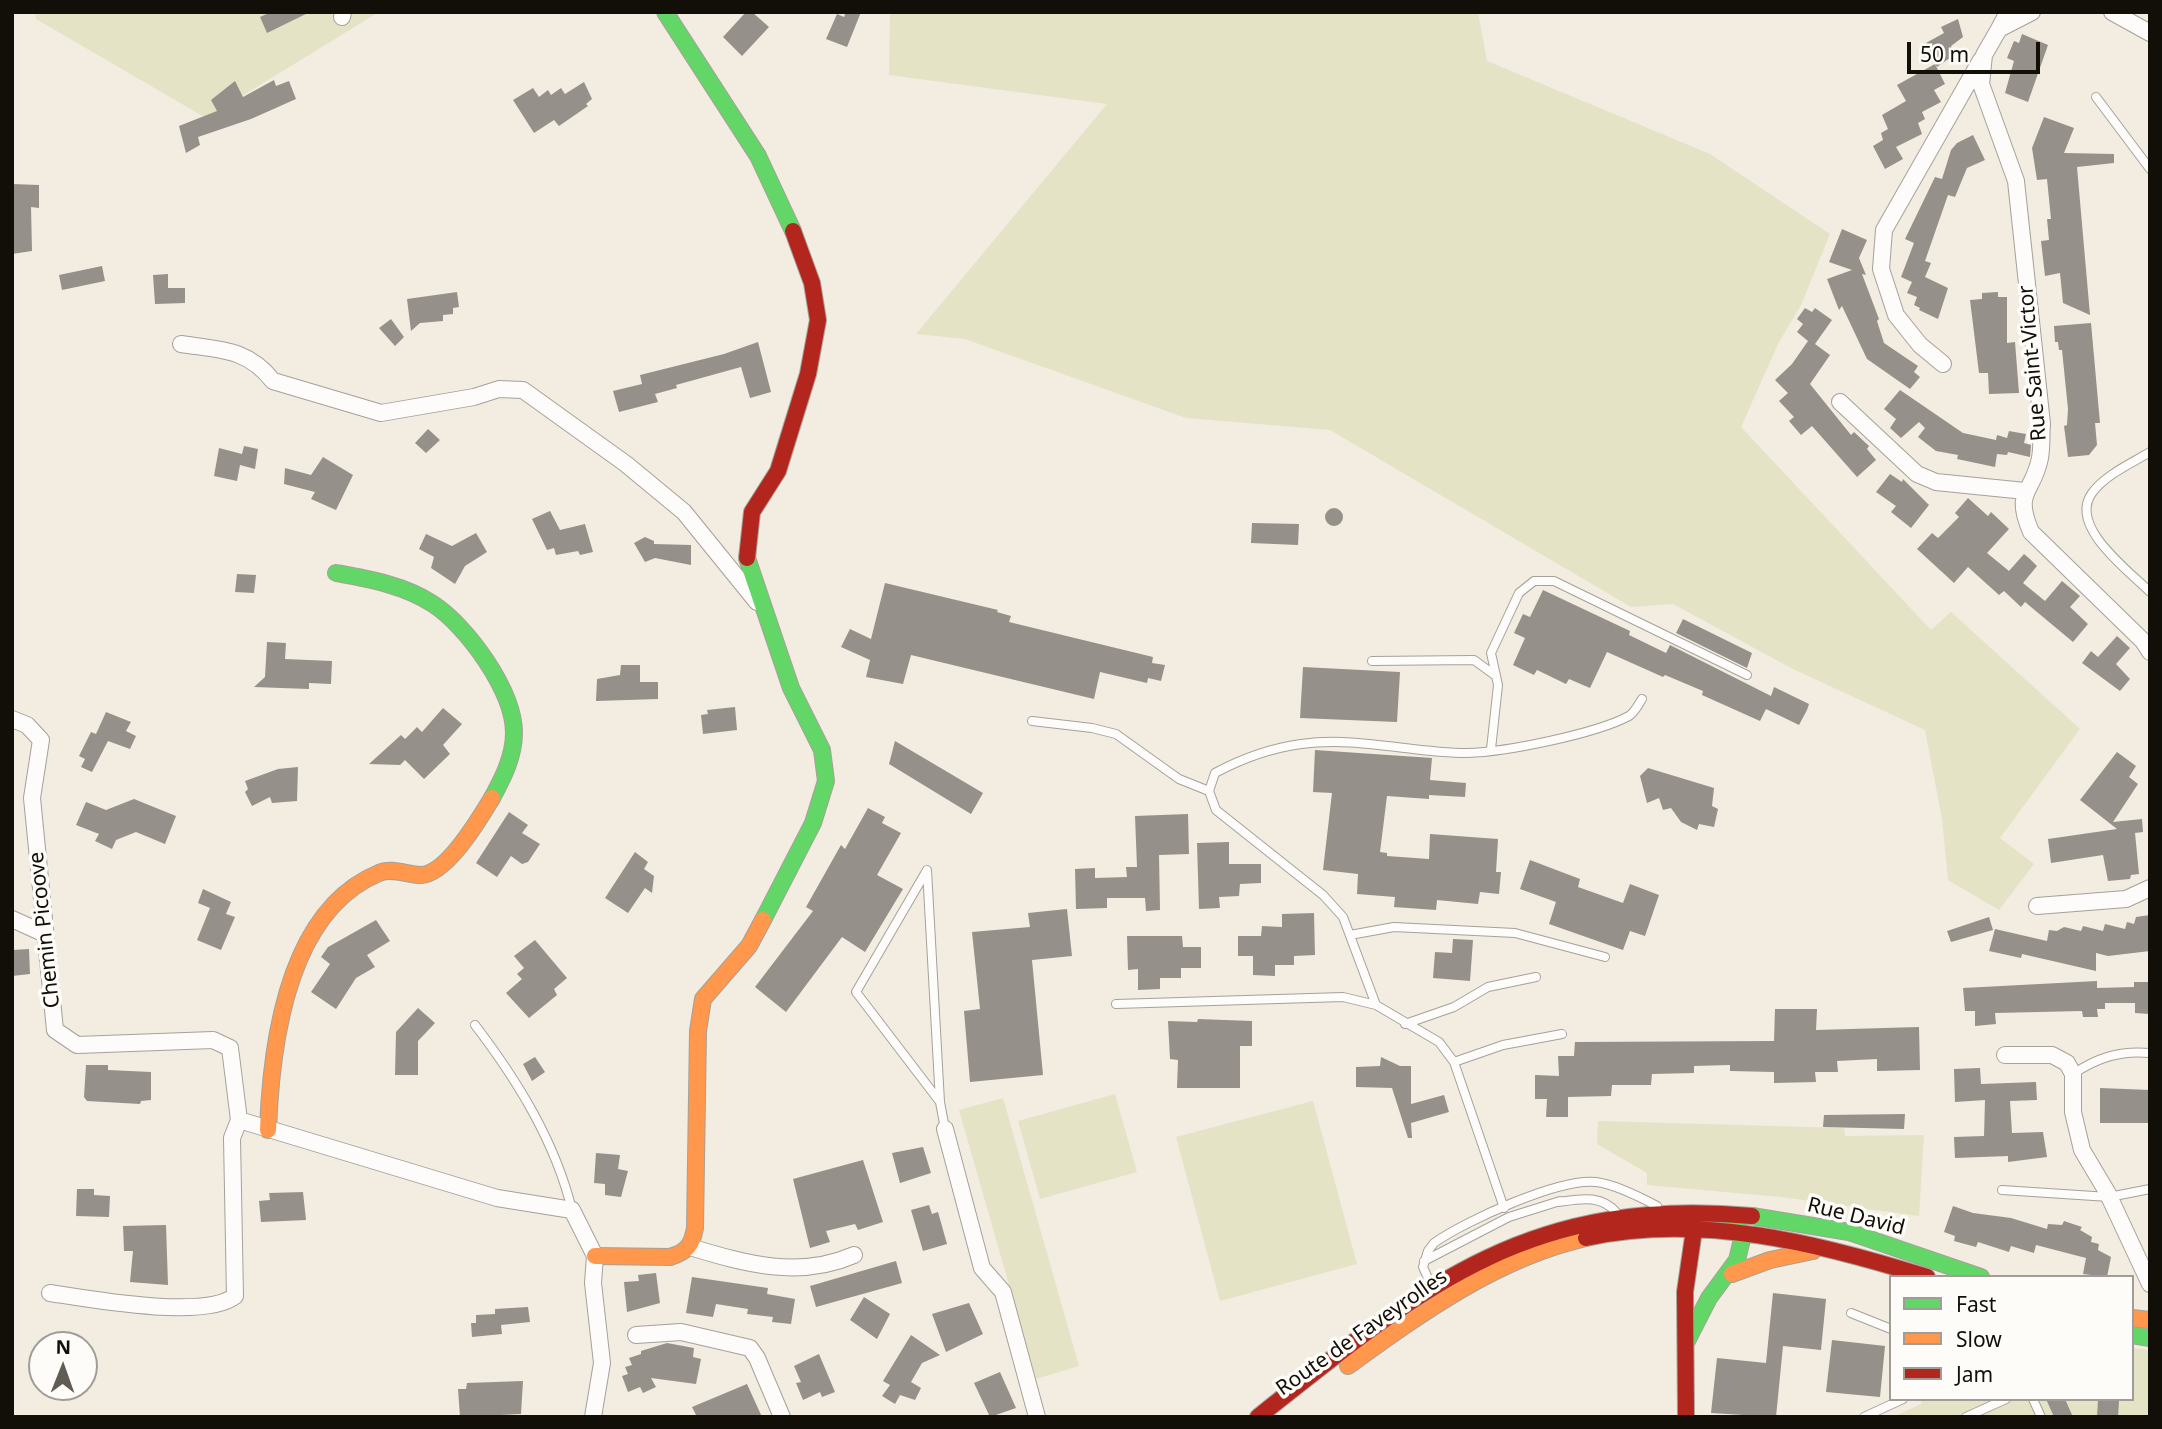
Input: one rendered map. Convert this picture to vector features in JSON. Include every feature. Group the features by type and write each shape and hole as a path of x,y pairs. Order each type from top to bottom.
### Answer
{"street":[{"path":"595,1256 659,1258 678,1256 690,1247 695,1228 698,1031 703,999 749,946 813,823 826,781 822,750 791,688 747,558 752,512 778,471 808,374 818,320 812,283 799,243 758,156 665,12"},
{"name":"Rue Saint-Victor","path":"2008,12 1984,55 1981,84 2016,181 2042,424 2040,460 2025,491"},
{"path":"1999,29 2028,17 2032,12"},
{"path":"2112,12 2150,33"},
{"path":"1943,364 1920,345 1896,315 1881,269 1885,230 1984,55"},
{"path":"181,344 243,354 262,367 273,381 381,413 474,397 499,389 523,390 626,464 684,512 765,612"},
{"path":"1840,402 1917,474 1936,482 2025,491 2022,511 2031,532 2143,641 2150,653"},
{"path":"268,1130 273,1057 291,981 306,944 324,917 347,892 382,871 424,875 459,850 498,790 511,755 514,724 471,635 437,606 412,592 377,580 336,573"},
{"name":"Chemin Picoove","path":"12,719 27,725 41,740 32,798 55,1030 77,1045 213,1040 230,1048 239,1120"},
{"path":"2037,906 2126,899 2150,888"},
{"path":"12,919 46,934"},
{"path":"2005,1055 2052,1055 2067,1063 2073,1074 2073,1112 2082,1150 2109,1197 2150,1284"},
{"path":"50,1293 140,1306 228,1302 235,1296 232,1138 239,1120 496,1198 572,1210 595,1256 593,1283 602,1363 593,1417"},
{"path":"945,1129 982,1268 1003,1292 1037,1417"},
{"path":"1686,1417 1685,1292 1694,1230 1718,1215 1734,1224 1743,1235 1742,1248 1732,1274"},
{"name":"Route de Faveyrolles","path":"1258,1417 1400,1307 1433,1287 1533,1238 1617,1224 1718,1215"},
{"name":"Rue David","path":"1718,1215 1829,1228 1870,1238 1974,1275"},
{"name":"Rue David","path":"1669,1221 1694,1230 1827,1249 1920,1275"},
{"name":"Route de Faveyrolles","path":"1279,1417 1405,1323 1476,1281 1617,1224"},
{"path":"690,1247 739,1262 784,1268 828,1267 854,1255"},
{"path":"1687,1341 1712,1293 1732,1274 1770,1260 1827,1249"},
{"path":"2143,1337 2150,1312"},
{"path":"636,1335 681,1332 750,1348 782,1417"}],"lane":[{"path":"2096,97 2150,170"},
{"path":"2150,452 2091,493 2085,512 2092,532 2150,592"},
{"path":"1491,749 1496,676 1491,653 1519,593 1534,581 1554,581 1747,675"},
{"path":"1372,661 1474,660 1496,676"},
{"path":"1376,1005 1343,917 1323,895 1216,810 1209,792 1215,773 1240,760 1301,744 1352,742 1469,753 1553,740 1601,727 1632,714 1642,699"},
{"path":"1032,721 1116,734 1179,779 1209,792"},
{"path":"940,1102 856,992 927,870 940,1102 945,1129"},
{"path":"1350,935 1394,927 1515,933 1605,957"},
{"path":"1405,1024 1454,1007 1488,987 1536,977"},
{"path":"1116,1004 1343,997 1376,1005 1439,1042 1454,1062 1504,1208"},
{"path":"475,1025 510,1071 543,1132 572,1210"},
{"path":"1454,1062 1503,1045 1562,1034"},
{"path":"2073,1074 2094,1060 2130,1051 2150,1053"},
{"path":"1476,1281 1433,1287 1423,1273 1428,1251 1441,1238 1535,1194 1575,1182 1598,1182 1669,1221"},
{"path":"2002,1190 2109,1197 2150,1189"},
{"path":"1504,1208 1594,1198 1609,1204 1617,1224"},
{"path":"1424,1261 1509,1217 1560,1201"},
{"path":"1851,1313 1889,1328"},
{"path":"1864,1417 1899,1401"},
{"path":"1966,1417 2002,1401"},
{"path":"2034,1401 2041,1417"}],"green space":[{"path":"35,12 379,12 206,118 36,19"},
{"path":"890,12 1478,12 1487,61 1710,154 1830,234 1801,305 1778,344 1741,427 1931,630 1951,612 2080,729 2000,838 2034,864 1999,910 1948,880 1942,819 1925,730 1793,669 1673,604 1631,607 1330,430 1186,418 965,339 916,334 1107,104 889,75"},
{"path":"1115,1094 1137,1172 1040,1199 1018,1121"},
{"path":"1003,1098 1079,1366 1036,1379 959,1110"},
{"path":"1313,1101 1357,1264 1220,1301 1176,1137"},
{"path":"1598,1121 1844,1128 1845,1136 1924,1135 1919,1216 1781,1197 1647,1185 1647,1173 1597,1144"},
{"path":"2134,1348 2150,1350 2150,1417 1893,1417 1921,1404 1922,1401 2134,1401"}],"building":[{"path":"271,12 310,12 267,33 260,17"},
{"path":"746,12 752,12 769,27 742,56 723,37"},
{"path":"846,12 861,12 847,47 826,39 837,14 844,17"},
{"path":"1958,19 1963,37 1951,46 1954,55 1937,67 1926,43 1944,33 1941,27"},
{"path":"2022,34 2048,45 2028,102 2005,93 2014,61 2007,58 2014,41 2019,43"},
{"path":"1935,64 1945,84 1934,90 1941,102 1922,112 1925,119 1918,123 1922,134 1896,147 1903,159 1885,169 1873,146 1883,140 1881,133 1888,129 1882,115 1906,101 1897,85"},
{"path":"274,80 276,86 289,81 296,99 251,119 198,137 200,145 186,153 179,126 217,111 211,100 235,81 243,97"},
{"path":"584,82 592,99 586,104 588,106 559,126 554,120 534,133 513,100 533,88 539,97 548,90 551,95 561,88 565,94"},
{"path":"2044,117 2074,128 2064,153 2114,154 2114,163 2077,167 2090,315 2063,303 2060,273 2045,276 2041,241 2049,240 2047,219 2051,219 2047,179 2037,180 2032,148"},
{"path":"1973,135 1985,160 1967,168 1955,197 1948,195 1925,261 1931,263 1925,277 1948,288 1938,319 1919,310 1920,308 1914,305 1917,297 1907,293 1912,282 1901,277 1914,243 1905,239 1935,177 1942,179 1951,150 1957,143"},
{"path":"12,184 39,185 39,208 31,207 32,251 12,254"},
{"path":"1842,229 1867,240 1859,258 1866,275 1862,274 1879,319 1877,321 1884,343 1918,366 1914,372 1920,377 1910,389 1867,359 1842,306 1839,310 1827,279 1852,270 1829,262"},
{"path":"102,266 105,281 62,290 59,275"},
{"path":"168,274 168,288 185,288 185,303 155,304 153,275"},
{"path":"457,292 459,307 453,308 453,314 443,315 443,321 420,323 411,331 407,299"},
{"path":"1998,292 1998,297 2007,297 2007,343 2015,342 2019,393 1989,394 1988,373 1979,373 1970,300 1982,299 1982,293"},
{"path":"1805,308 1812,312 1815,308 1832,320 1815,344 1830,355 1810,384 1851,435 1854,432 1869,446 1867,449 1876,460 1857,477 1812,426 1801,435 1789,421 1794,417 1779,401 1788,393 1775,380 1792,364 1808,341 1797,332 1803,324 1797,319"},
{"path":"391,319 404,337 395,346 379,328"},
{"path":"2091,323 2100,423 2095,423 2097,445 2089,455 2068,457 2064,426 2067,425 2068,409 2062,350 2059,350 2058,342 2055,342 2054,326"},
{"path":"758,342 771,392 750,398 741,367 676,385 677,388 655,394 658,402 619,412 613,391 642,384 640,375 724,354"},
{"path":"1900,390 1963,433 1996,440 1997,435 2007,438 2009,431 2026,434 2024,443 2031,445 2030,457 2008,452 2007,455 1997,454 1995,467 1957,459 1958,455 1936,451 1918,437 1925,428 1919,422 1901,438 1890,428 1896,419 1884,409"},
{"path":"428,429 440,440 426,453 415,443"},
{"path":"244,446 258,449 255,469 240,465 237,481 214,476 219,448 242,454"},
{"path":"323,457 353,475 336,510 311,499 315,492 284,484 285,468 311,475"},
{"path":"1890,474 1902,482 1903,479 1929,505 1911,528 1891,512 1896,506 1876,492"},
{"path":"1968,498 1988,516 1991,512 2009,529 1987,553 2009,571 2024,554 2037,566 2023,583 2045,601 2062,581 2080,596 2070,607 2088,624 2073,642 2025,602 2021,607 2004,591 1999,595 1968,567 1954,583 1917,549 1932,533 1938,538 1959,517 1955,513"},
{"path":"1334,508 1340,511 1343,517 1340,523 1334,526 1328,523 1325,517 1328,511"},
{"path":"550,511 560,530 585,524 593,552 580,555 578,551 556,555 554,548 547,550 532,519"},
{"path":"1252,523 1299,524 1298,545 1251,543"},
{"path":"476,533 487,552 465,566 455,584 431,568 434,557 419,549 426,534 452,546"},
{"path":"645,537 654,541 654,544 691,545 691,565 655,558 645,562 634,543"},
{"path":"237,574 256,575 254,593 235,592"},
{"path":"885,583 998,610 997,612 1011,616 1009,622 1153,657 1152,663 1165,665 1161,681 1148,678 1147,683 1100,672 1094,699 911,655 903,684 866,677 870,660 841,647 850,629 871,639"},
{"path":"1543,590 1630,631 1629,635 1666,653 1670,645 1771,696 1774,687 1809,704 1807,710 1799,725 1766,709 1760,721 1702,695 1703,691 1607,652 1590,688 1569,679 1566,684 1537,670 1534,675 1513,665 1525,638 1514,633 1523,614 1530,617"},
{"path":"1683,619 1752,653 1747,668 1676,633"},
{"path":"2117,636 2130,648 2116,664 2130,679 2120,691 2082,663 2091,651 2098,657"},
{"path":"267,642 286,643 285,659 332,661 331,684 309,683 309,689 254,687 265,677"},
{"path":"621,665 640,665 640,682 658,682 658,699 596,701 597,679 620,675"},
{"path":"1303,667 1400,672 1397,722 1300,718"},
{"path":"735,707 737,730 703,734 701,715 708,714 707,710"},
{"path":"443,708 462,724 443,745 450,754 424,779 405,760 400,765 369,764 401,735 405,739 417,727 422,732"},
{"path":"106,712 131,722 126,731 136,736 130,749 108,741 92,772 81,767 85,759 79,756 91,732 96,734"},
{"path":"895,741 983,793 971,814 889,764"},
{"path":"1315,750 1432,758 1430,780 1466,783 1465,797 1429,795 1429,799 1387,796 1380,852 1387,853 1387,856 1429,859 1430,834 1498,839 1496,872 1501,872 1499,894 1480,892 1478,904 1437,900 1436,910 1394,907 1395,897 1357,894 1358,874 1323,870 1332,793 1313,792"},
{"path":"2117,752 2136,766 2129,777 2138,784 2113,822 2142,819 2143,832 2135,833 2139,874 2131,875 2130,879 2108,881 2103,855 2051,863 2048,839 2117,829 2080,800"},
{"path":"298,767 297,801 272,803 270,797 252,806 245,792 248,789 245,781 278,769"},
{"path":"1648,768 1714,788 1712,806 1718,809 1714,827 1699,824 1697,830 1681,822 1671,808 1663,810 1659,798 1647,803 1640,776"},
{"path":"134,799 176,816 165,844 136,832 116,840 112,849 95,841 99,834 76,825 86,802 106,810"},
{"path":"868,808 885,817 882,823 901,833 877,875 903,889 865,952 842,937 786,1012 755,987 813,911 806,907 841,845 845,849"},
{"path":"509,812 528,825 522,833 540,844 528,862 522,864 511,856 497,877 476,863"},
{"path":"1188,814 1189,854 1159,855 1160,910 1146,911 1145,898 1107,898 1107,908 1076,909 1075,869 1095,868 1095,878 1127,877 1126,867 1137,867 1135,816"},
{"path":"1229,842 1229,864 1261,864 1261,883 1240,884 1239,896 1219,897 1220,908 1199,909 1197,843"},
{"path":"635,852 648,862 644,869 654,876 652,893 645,888 628,913 605,898"},
{"path":"1530,860 1580,879 1578,887 1623,903 1630,884 1659,895 1645,936 1630,931 1623,950 1549,924 1556,902 1520,889"},
{"path":"203,889 231,902 226,914 235,917 221,950 197,940 210,908 198,903"},
{"path":"1067,909 1072,956 1032,960 1043,1075 970,1082 964,1011 980,1009 972,932 1030,927 1028,913"},
{"path":"1314,913 1315,955 1294,956 1294,965 1275,965 1275,976 1253,975 1253,956 1238,956 1238,936 1261,936 1262,926 1282,927 1282,914"},
{"path":"2150,915 2150,951 2108,956 2096,953 2096,971 2022,954 2021,958 1989,951 1995,929 2047,941 2049,930 2057,931 2064,927 2081,931 2083,926 2103,931 2105,924 2125,929 2127,922 2134,924 2136,917"},
{"path":"1989,917 1993,930 1951,942 1947,931"},
{"path":"376,920 390,941 367,955 375,967 356,978 336,1009 311,992 330,964 321,957 328,947"},
{"path":"1127,936 1182,936 1183,947 1201,947 1201,968 1181,968 1181,978 1160,978 1160,989 1138,990 1138,969 1128,970"},
{"path":"1453,939 1473,940 1470,981 1433,978 1435,952 1452,953"},
{"path":"535,940 567,978 554,989 557,995 529,1018 506,993 522,979 517,974 524,968 514,956"},
{"path":"29,949 30,974 12,976 12,950"},
{"path":"2097,981 2097,988 2134,987 2134,982 2150,982 2150,1014 2135,1013 2135,1003 2105,1003 2105,1009 2097,1009 2098,1017 2083,1017 2082,1011 1995,1013 1996,1024 1975,1026 1975,1011 1965,1011 1963,988"},
{"path":"418,1008 435,1023 418,1041 418,1075 395,1075 396,1032"},
{"path":"1775,1009 1817,1009 1816,1030 1919,1027 1920,1070 1877,1071 1877,1059 1837,1061 1838,1072 1815,1072 1816,1082 1774,1083 1774,1072 1730,1071 1730,1065 1694,1066 1694,1073 1652,1074 1651,1085 1612,1085 1611,1096 1568,1097 1568,1117 1546,1117 1547,1099 1535,1099 1535,1075 1559,1076 1558,1056 1574,1056 1575,1042 1774,1041"},
{"path":"1198,1019 1252,1021 1252,1046 1240,1046 1240,1088 1177,1088 1178,1060 1170,1059 1168,1021 1197,1022"},
{"path":"535,1057 545,1072 532,1081 523,1064"},
{"path":"1381,1057 1400,1066 1411,1066 1411,1104 1444,1095 1449,1112 1411,1123 1412,1138 1408,1138 1392,1088 1356,1087 1356,1067 1380,1066"},
{"path":"86,1065 108,1065 108,1070 151,1072 151,1100 141,1101 140,1104 87,1101 84,1097"},
{"path":"1980,1068 1981,1084 2036,1082 2037,1100 2010,1101 2012,1133 2043,1132 2047,1157 2008,1162 2008,1156 1955,1158 1954,1137 1984,1136 1985,1100 1955,1102 1954,1069"},
{"path":"2100,1088 2150,1090 2150,1123 2100,1123"},
{"path":"1905,1114 1904,1129 1823,1127 1824,1115"},
{"path":"923,1147 931,1173 900,1183 892,1153"},
{"path":"596,1153 620,1155 618,1169 628,1171 621,1197 605,1195 605,1184 594,1183"},
{"path":"863,1160 883,1222 858,1230 855,1224 826,1231 830,1242 810,1248 793,1179"},
{"path":"77,1189 94,1189 94,1195 110,1196 109,1217 76,1216"},
{"path":"303,1192 306,1220 261,1222 259,1201 270,1200 269,1193"},
{"path":"929,1205 932,1214 938,1212 947,1244 923,1251 911,1210"},
{"path":"1953,1206 1973,1213 2011,1218 2047,1229 2048,1224 2062,1225 2064,1221 2082,1227 2080,1230 2092,1237 2091,1242 2099,1244 2098,1250 2111,1257 2107,1275 2083,1274 2086,1258 2036,1245 2034,1253 2011,1246 2009,1252 1978,1242 1976,1247 1954,1241 1955,1236 1944,1232"},
{"path":"166,1225 168,1285 130,1282 133,1251 124,1251 123,1226"},
{"path":"896,1261 902,1283 816,1307 810,1286"},
{"path":"656,1273 660,1303 627,1312 624,1282 639,1281 638,1275"},
{"path":"692,1277 768,1288 767,1294 795,1299 791,1324 772,1322 773,1317 747,1314 748,1309 716,1304 713,1317 686,1313"},
{"path":"1773,1293 1826,1299 1821,1350 1783,1346 1776,1417 1711,1413 1717,1358 1766,1363"},
{"path":"864,1297 890,1314 877,1339 850,1320"},
{"path":"969,1303 983,1334 946,1352 932,1314"},
{"path":"528,1307 530,1322 501,1325 502,1334 472,1337 471,1323 476,1323 476,1315 495,1314 495,1309"},
{"path":"911,1335 940,1355 922,1363 911,1382 921,1388 915,1400 900,1395 895,1404 882,1396 890,1385 883,1381"},
{"path":"1832,1340 1885,1346 1880,1397 1826,1392"},
{"path":"667,1343 694,1348 693,1357 701,1359 696,1384 651,1378 656,1387 643,1393 640,1387 628,1392 622,1376 628,1374 625,1367 632,1365 629,1358 641,1354 641,1351"},
{"path":"819,1354 835,1392 822,1397 820,1392 803,1400 796,1383 801,1382 794,1366"},
{"path":"1000,1372 1016,1408 990,1417 974,1383"},
{"path":"523,1381 521,1414 460,1417 458,1389 466,1389 467,1383"},
{"path":"747,1384 762,1417 697,1417 692,1407"},
{"path":"2047,1401 2066,1401 2073,1417 2054,1417"},
{"path":"2098,1401 2119,1401 2118,1417 2097,1417"}],"traffic: fast":[{"path":"665,12 758,156 793,231"},
{"path":"747,558 791,688 822,750 826,781 813,823 763,920"},
{"path":"336,573 386,584 422,597 446,614 474,643 506,698 514,733 510,758 492,798"},
{"path":"1752,1216 1849,1232 1975,1275"},
{"path":"1687,1341 1709,1298 1737,1260 1743,1235 1734,1224"},
{"path":"2134,1335 2150,1338"}],"traffic: slow":[{"path":"268,1130 280,1021 290,984 304,949 323,917 348,891 379,873 394,871 421,875 441,865 462,844 492,798"},
{"path":"595,1256 670,1257 681,1253 690,1243 695,1228 698,1031 703,999 749,946 763,920"},
{"path":"1348,1366 1461,1290 1521,1259 1586,1238"},
{"path":"1732,1274 1770,1260 1813,1251"},
{"path":"2134,1318 2150,1320"}],"traffic: jam":[{"path":"747,558 752,512 778,471 808,374 818,320 812,283 793,231"},
{"path":"1258,1417 1373,1328 1428,1291 1483,1260 1541,1236 1604,1221 1674,1214 1752,1216"},
{"path":"1686,1417 1685,1292 1694,1230"},
{"path":"1586,1238 1629,1231 1715,1230 1801,1243 1920,1275"}]}
